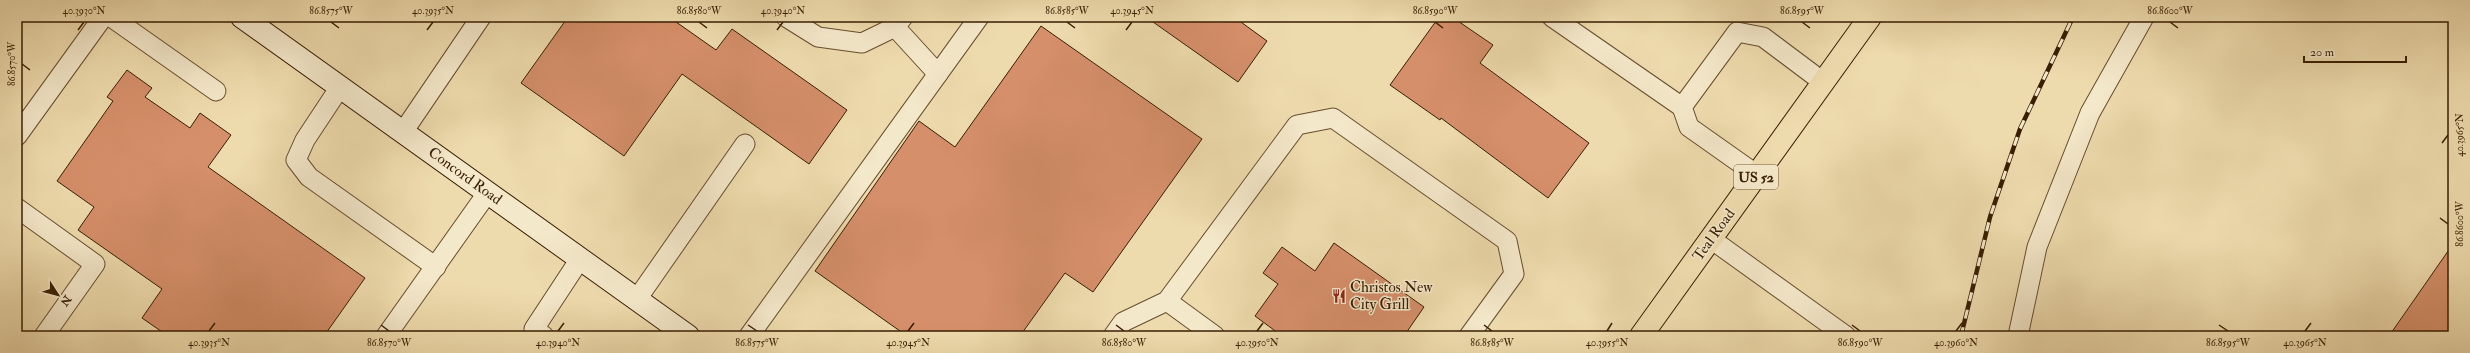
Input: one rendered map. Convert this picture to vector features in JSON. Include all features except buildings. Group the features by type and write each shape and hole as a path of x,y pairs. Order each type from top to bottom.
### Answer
{"main road":[{"name":"Teal Road","path":"1641,336 1870,17"}],"street":[{"name":"Concord Road","path":"242,17 688,336"}],"lane":[{"path":"17,136 103,17"},
{"path":"111,17 216,91"},
{"path":"403,132 481,17"},
{"path":"786,17 818,37 862,43 899,22 938,74"},
{"path":"749,336 979,17"},
{"path":"1552,17 1682,107 1689,126 1757,175"},
{"path":"2018,336 2037,247 2090,113 2144,17"},
{"path":"1682,107 1738,32 1762,38 1823,82"},
{"path":"340,87 304,140 296,160 309,177 436,267"},
{"path":"1113,336 1123,322 1166,301 1297,125 1333,118 1507,241 1514,274 1469,336"},
{"path":"637,299 744,144"},
{"path":"386,336 488,192"},
{"path":"17,208 95,264 44,336"},
{"path":"1711,239 1846,336"},
{"path":"539,332 580,259"},
{"path":"1166,301 1215,336"}],"railway":[{"path":"1961,336 1990,217 2020,129 2073,17"}],"place":[{"name":"Christos New City Grill","path":"1339,296"}]}
